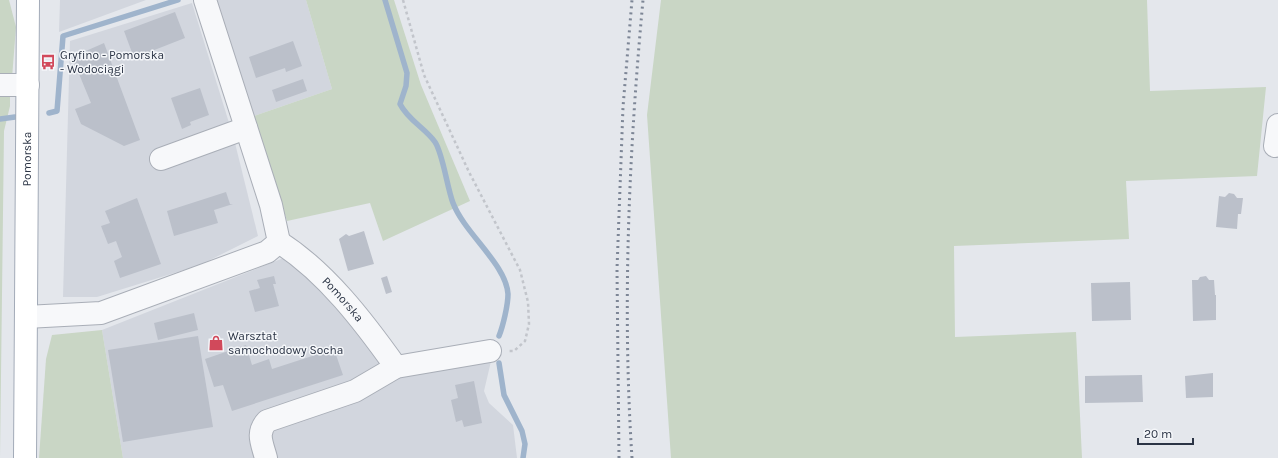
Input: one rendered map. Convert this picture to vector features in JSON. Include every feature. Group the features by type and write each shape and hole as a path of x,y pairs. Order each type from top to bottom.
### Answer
{"main road":[{"name":"Pomorska","path":"25,458 28,0"}],"street":[{"path":"26,317 70,316 101,313 242,262 267,252 279,242 271,205 205,0"},
{"path":"0,85 28,85"},
{"path":"1275,146 1278,125"},
{"path":"161,159 246,128"},
{"name":"Pomorska","path":"279,242 297,254 312,267 366,324 396,367"},
{"path":"266,458 260,438 261,428 267,420 355,391 396,367 490,351"}],"path":[{"path":"403,0 424,75 469,172 520,270 528,302 529,324 524,341 514,351 490,351"}],"shaded area":[{"path":"60,0 146,0 59,32"},
{"path":"216,0 306,0 332,89 254,116"},
{"path":"192,3 234,139 258,236 200,265 97,297 63,297 70,41"},
{"path":"291,255 395,372 492,357 484,391 489,403 513,425 517,458 123,458 102,330"}],"green space":[{"path":"0,0 9,0 16,27 12,78 0,77"},
{"path":"306,0 394,0 421,85 470,201 383,241 370,203 287,221 254,116 332,89"},
{"path":"661,0 1147,0 1150,91 1266,87 1257,176 1126,181 1129,239 954,246 955,337 1076,332 1082,458 671,458 647,115"},
{"path":"0,92 10,93 10,106 4,131 0,458"},
{"path":"102,330 123,458 39,458 46,359 52,335"}],"building":[{"path":"175,12 185,38 134,58 124,31"},
{"path":"293,41 302,66 286,72 285,68 256,78 249,57"},
{"path":"104,43 140,140 124,146 81,124 75,109 91,103 72,57"},
{"path":"303,79 307,91 276,102 272,90"},
{"path":"200,88 209,115 190,122 191,125 182,129 171,98"},
{"path":"226,192 230,204 233,204 214,210 218,223 174,236 167,211"},
{"path":"1229,193 1234,194 1237,198 1243,198 1241,214 1238,214 1237,229 1216,227 1219,196 1225,197"},
{"path":"137,198 161,264 120,278 114,261 122,257 116,241 108,244 101,226 110,223 105,211"},
{"path":"364,231 374,264 348,271 339,239 346,234 349,236"},
{"path":"274,276 276,284 273,284 279,306 255,312 249,291 260,288 257,280"},
{"path":"387,276 392,292 386,294 381,278"},
{"path":"1206,276 1209,280 1214,280 1216,295 1216,320 1193,321 1192,280 1198,280 1200,277"},
{"path":"1130,282 1131,320 1092,321 1091,283"},
{"path":"194,313 198,330 158,340 154,323"},
{"path":"198,336 213,427 123,442 108,350"},
{"path":"246,345 252,365 269,359 272,369 334,349 343,375 232,411 223,385 214,387 205,359"},
{"path":"1213,373 1213,397 1186,398 1185,376"},
{"path":"1142,375 1143,402 1085,403 1085,376"},
{"path":"474,381 482,423 464,427 462,420 456,422 451,400 458,398 455,385"}],"waterway":[{"path":"49,113 57,111 63,36 178,0"},
{"path":"385,0 407,73 406,86 400,104 407,115 431,137 438,147 453,203 466,226 493,260 506,283 508,294 507,304 504,321 499,336"},
{"path":"0,119 15,117"},
{"path":"499,363 504,395 522,431 525,444 523,458"}],"railway":[{"path":"619,458 617,269 623,107 632,0"},
{"path":"632,458 628,344 628,229 634,114 643,0"}],"place":[{"name":"Gryfino - Pomorska - Wodociągi","path":"48,62"},
{"name":"Warsztat samochodowy Socha","path":"216,343"}]}
